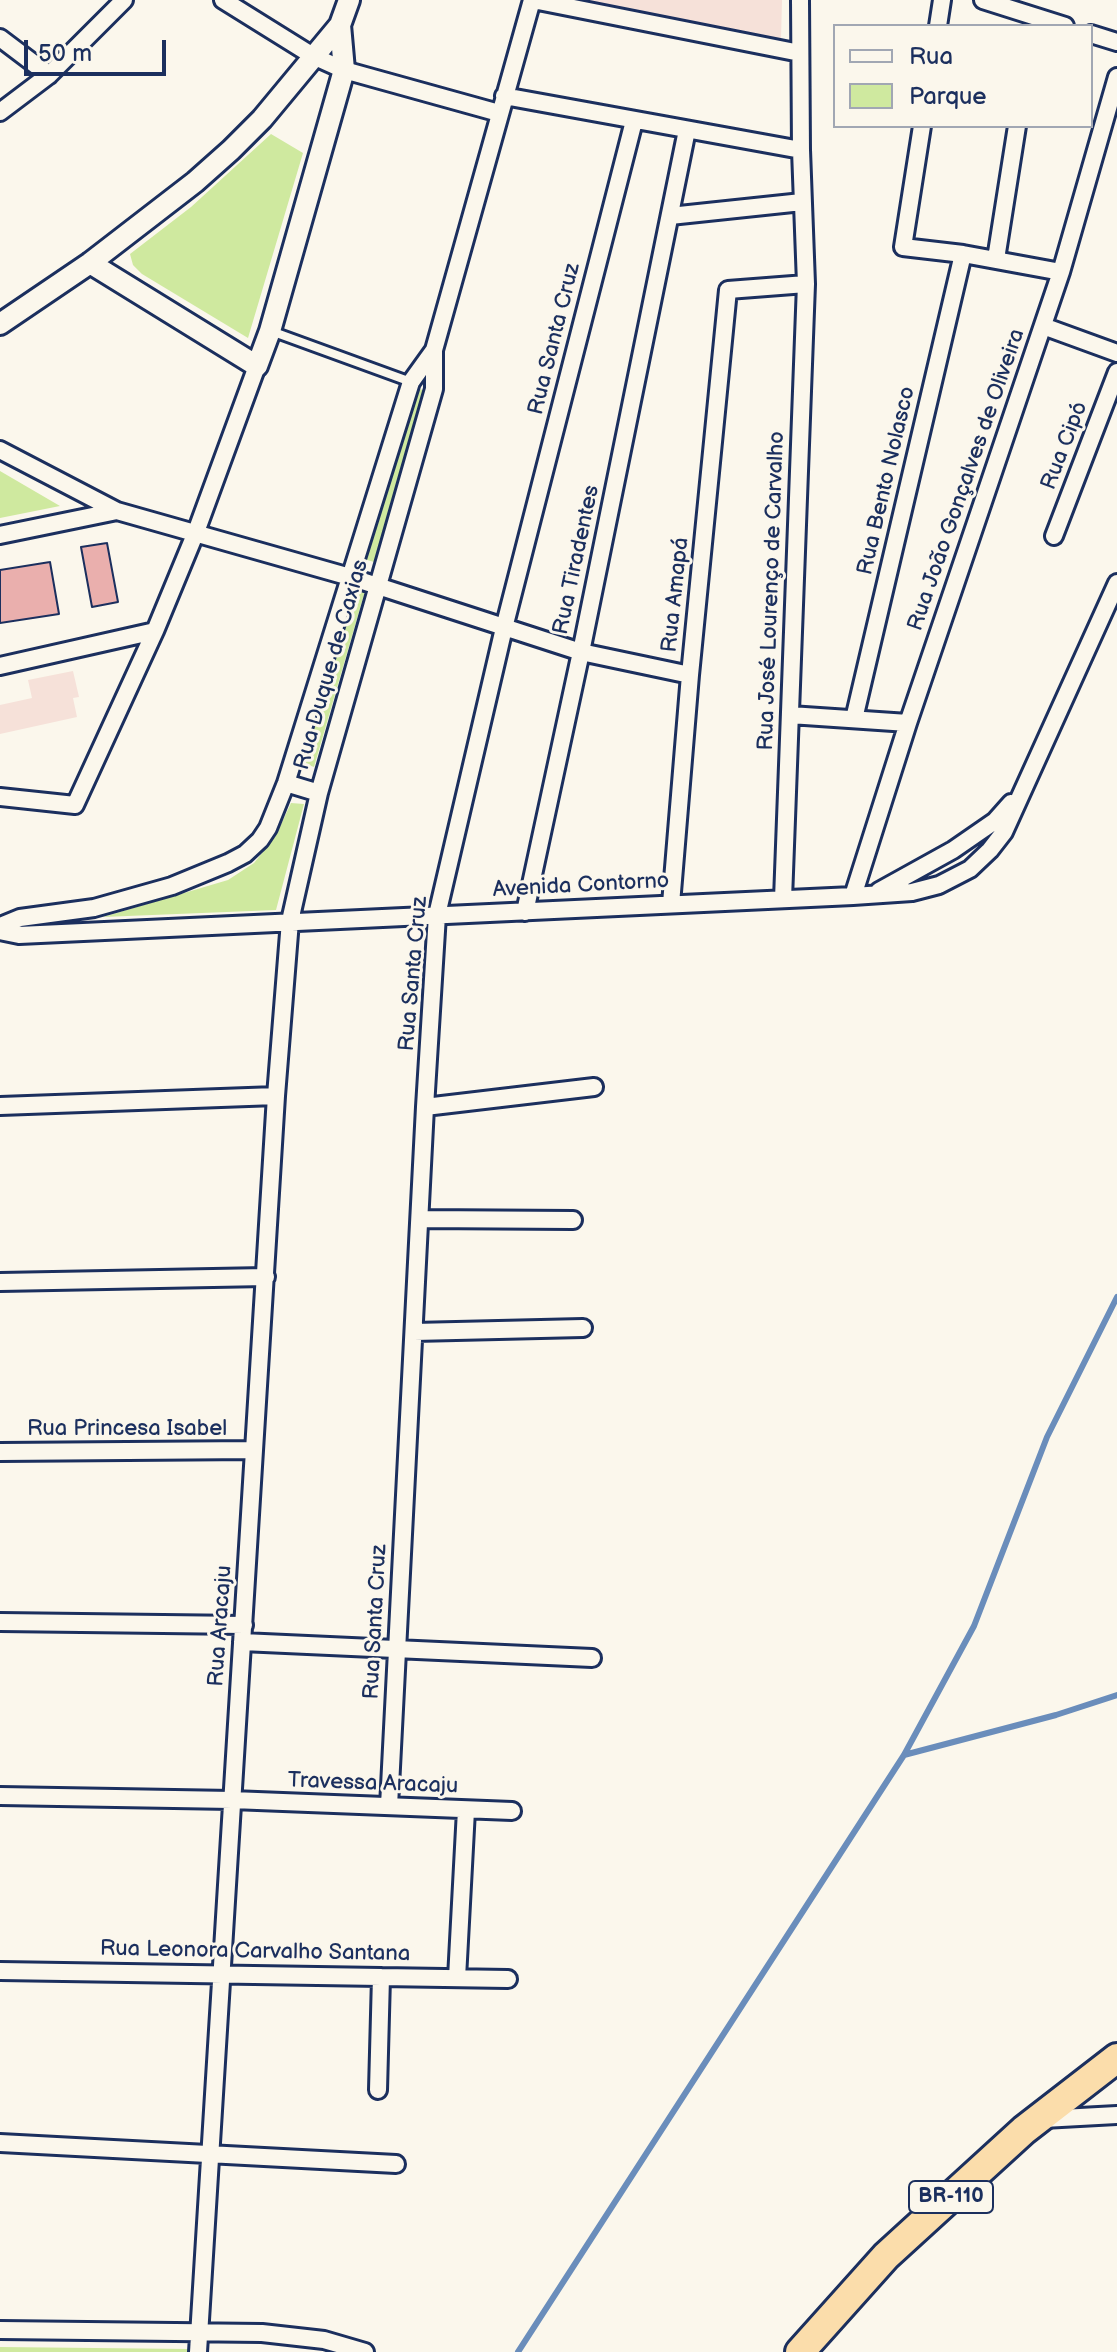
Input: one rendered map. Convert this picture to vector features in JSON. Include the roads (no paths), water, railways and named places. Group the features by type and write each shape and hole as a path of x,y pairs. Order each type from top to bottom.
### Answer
{"highway":[{"name":"BR-110","path":"800,2352 886,2256 1037,2120 1117,2058"}],"street":[{"path":"0,112 49,75 124,0"},
{"path":"223,0 313,56 344,70 499,113"},
{"path":"0,324 90,263 195,182 231,150 262,119 340,25 349,0"},
{"path":"533,0 800,53"},
{"name":"Rua Duque de Caxias","path":"434,350 411,382 286,783 319,793 434,389 434,350 533,0"},
{"name":"Rua José Lourenço de Carvalho","path":"783,899 806,284 800,0"},
{"path":"938,24 942,0"},
{"path":"983,0 1059,24"},
{"path":"0,797 75,805 155,631 196,532 270,331 344,70 340,25"},
{"path":"1093,35 1117,42"},
{"path":"0,38 49,75"},
{"name":"Rua João Gonçalves de Oliveira","path":"853,896 908,723 1061,272 1117,77"},
{"path":"504,96 801,150"},
{"name":"Rua Santa Cruz","path":"389,1806 437,915 504,628 634,121"},
{"path":"922,128 903,247 996,259 1061,272"},
{"path":"996,259 1017,128"},
{"name":"Rua Tiradentes","path":"525,912 687,130"},
{"path":"670,216 802,202"},
{"name":"Rua Bento Nolasco","path":"854,719 963,254"},
{"path":"90,263 257,366"},
{"name":"Rua Amapá","path":"671,904 728,290 806,284"},
{"path":"1043,326 1117,353"},
{"name":"Rua Cipó","path":"1054,536 1117,372"},
{"path":"0,450 117,511 350,577 581,652 690,675"},
{"path":"0,535 117,511"},
{"name":"Avenida Contorno","path":"0,928 19,935 525,912 853,896 912,892 939,885 970,869 1004,832 1117,583"},
{"path":"0,666 155,631"},
{"path":"790,715 908,723"},
{"path":"0,928 20,918 94,908 135,897 228,863 245,854 260,840 286,783"},
{"name":"Avenida Contorno","path":"874,894 953,850 995,821 1025,787"},
{"name":"Rua Aracaju","path":"198,2352 276,1096 290,921 319,793"},
{"path":"425,1107 594,1087"},
{"path":"0,1106 276,1096"},
{"path":"420,1219 573,1220"},
{"path":"0,1282 266,1277"},
{"path":"414,1332 583,1328"},
{"name":"Rua Princesa Isabel","path":"0,1452 254,1450"},
{"path":"0,1622 243,1634 396,1648 592,1658"},
{"name":"Travessa Aracaju","path":"0,1796 232,1800 512,1811"},
{"path":"457,1978 466,1810"},
{"name":"Rua Leonora Carvalho Santana","path":"0,1971 508,1979"},
{"path":"378,2090 381,1977"},
{"path":"1037,2120 1117,2115"},
{"path":"0,2143 396,2164"},
{"path":"0,2330 262,2333 308,2338 365,2352"}],"lane":[{"path":"270,331 411,382"}],"waterway":[{"path":"518,2352 904,1755 974,1626 1047,1437 1117,1297"},
{"path":"904,1755 1056,1715 1117,1695"}]}
